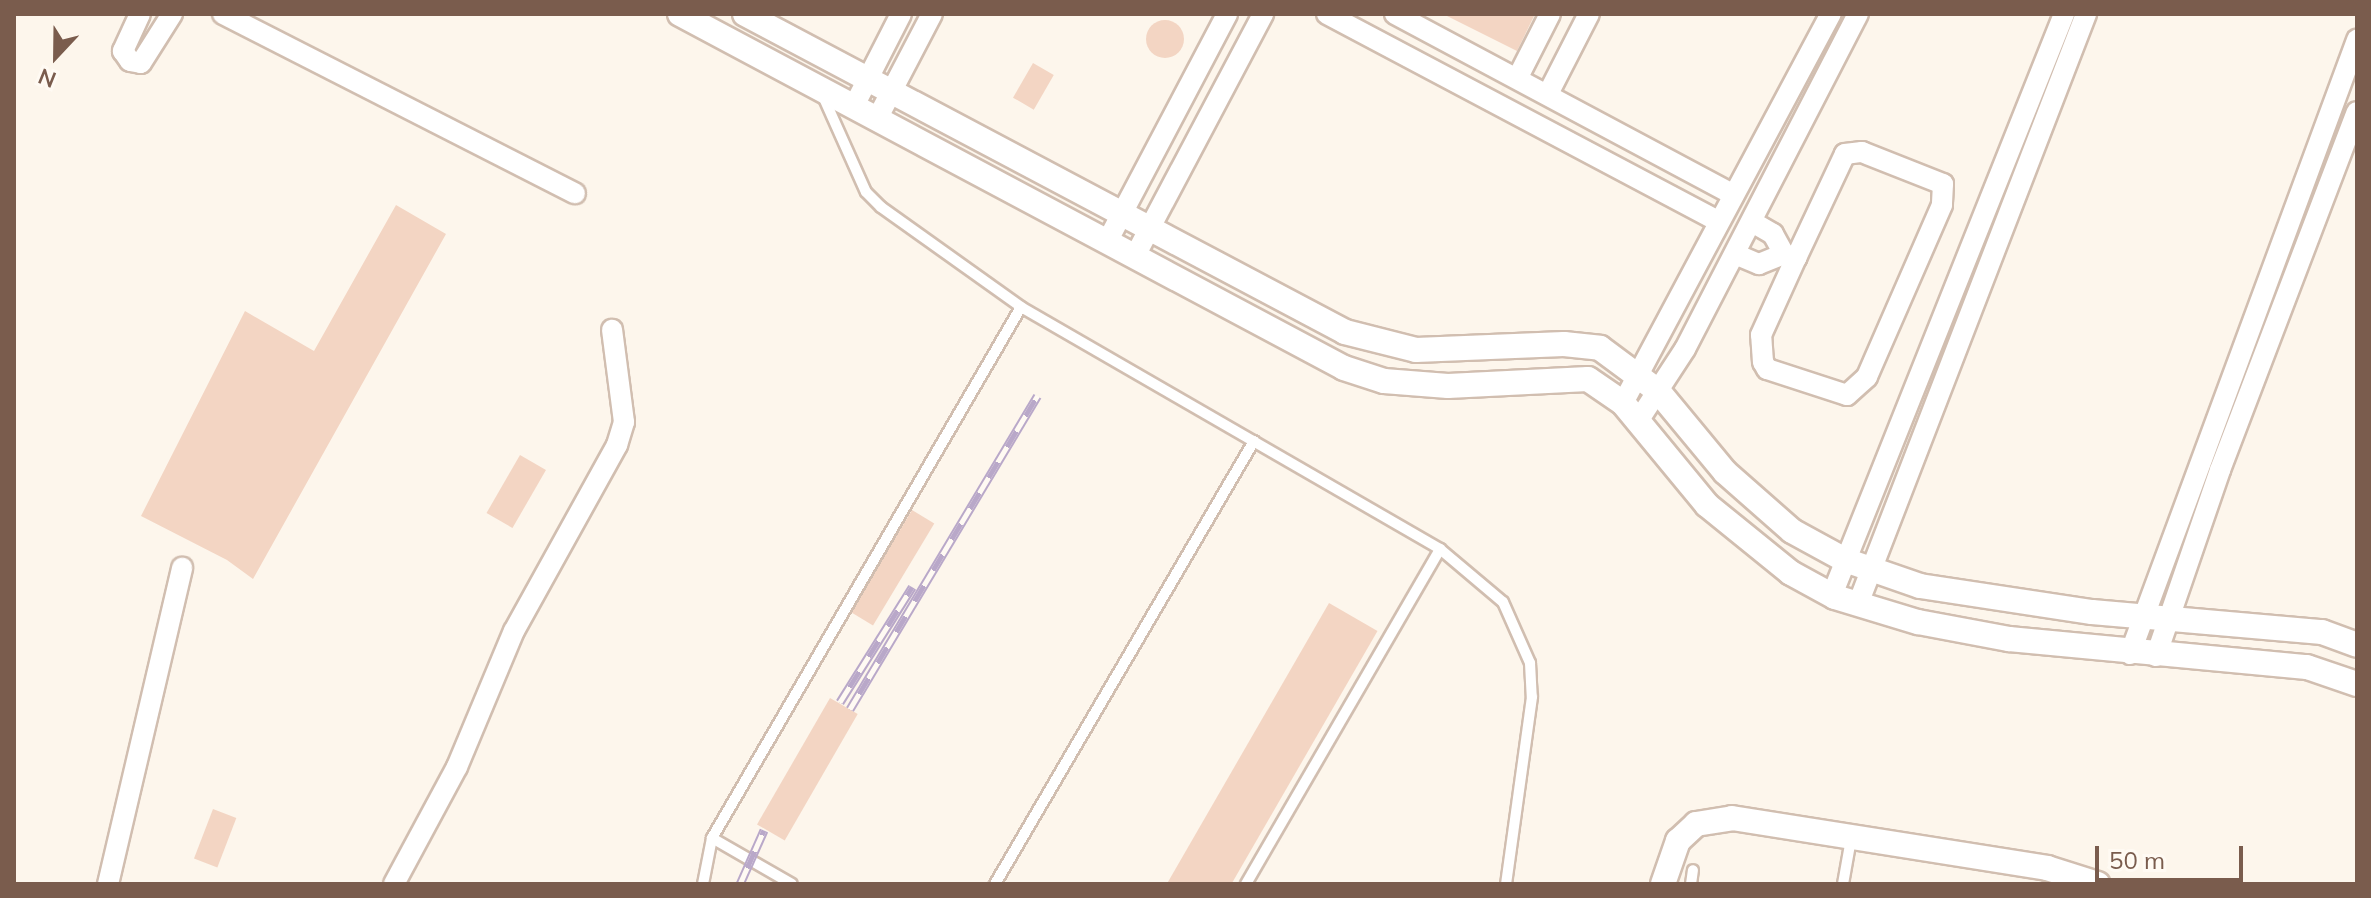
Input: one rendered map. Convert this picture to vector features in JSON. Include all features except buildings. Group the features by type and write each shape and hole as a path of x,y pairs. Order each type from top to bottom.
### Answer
{"street":[{"path":"140,14 123,51 130,61 147,60 172,14"},
{"path":"223,14 575,193"},
{"path":"680,14 1108,240 1303,350 1384,381 1448,386 1588,379 1630,412 1707,505 1791,573 1832,595 1918,622 2130,654 2307,667 2357,684"},
{"path":"745,14 891,93 1153,227 1322,322 1389,347 1600,348 1640,374 1658,391 1725,472 1792,531 1845,560 1920,586 2141,618 2322,632 2357,645"},
{"path":"854,106 901,14"},
{"path":"877,119 932,14"},
{"path":"1108,240 1227,14"},
{"path":"1135,256 1263,14"},
{"path":"1327,14 1718,221"},
{"path":"1395,14 1549,92 1734,195"},
{"path":"1518,77 1550,14"},
{"path":"1549,92 1589,14"},
{"path":"1630,412 1640,374 1718,221 1831,14"},
{"path":"1630,412 1658,391 1752,222 1858,14"},
{"path":"1832,595 2064,14"},
{"path":"1858,604 2086,14"},
{"path":"2130,654 2357,40"},
{"path":"2156,656 2357,112"},
{"path":"1735,254 1759,264 1790,256 1845,154 1862,152 1943,184 1942,205 1867,377 1847,395 1767,369 1763,362 1761,335 1790,256"},
{"path":"1752,222 1773,234 1790,256"},
{"path":"394,884 457,767 514,631 617,445 624,422 612,330"},
{"path":"108,884 182,568"},
{"path":"1663,884 1678,841 1696,824 1732,818 1852,837 2098,884"}],"lane":[{"path":"819,88 866,192 1021,307 1440,549 1503,602 1530,663 1532,697 1506,884"},
{"path":"703,884 712,838 1021,307"},
{"path":"995,884 1254,441"},
{"path":"1246,884 1440,549"},
{"path":"1843,884 1852,837"},
{"path":"712,838 792,884"},
{"path":"1691,884 1693,870"}],"railway":[{"path":"850,709 1037,396"},
{"path":"840,702 912,587"},
{"path":"740,884 764,830"}]}
